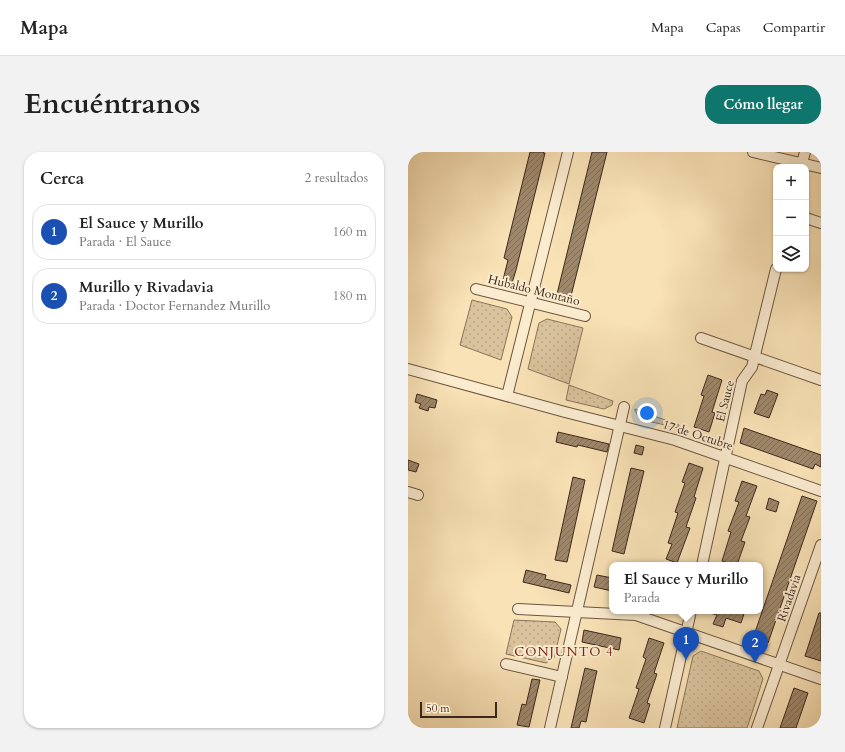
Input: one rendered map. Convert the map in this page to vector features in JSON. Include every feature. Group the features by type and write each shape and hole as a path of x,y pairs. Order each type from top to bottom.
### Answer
{"street":[{"path":"507,396 568,152"},
{"path":"753,152 797,164"},
{"path":"801,164 805,152"},
{"path":"809,166 821,168"},
{"path":"809,219 821,223"},
{"name":"El Sauce","path":"703,562 742,381 752,367 775,272"},
{"name":"Hubaldo Montaño","path":"476,289 585,316"},
{"path":"701,338 821,380"},
{"name":"17 de Octubre","path":"408,369 448,381 675,440 821,491"},
{"path":"550,728 624,406"},
{"name":"Rivadavia","path":"757,728 821,545"},
{"path":"518,609 636,616 821,679"},
{"path":"665,728 690,614"},
{"path":"506,664 562,677"}],"shaded area":[{"path":"472,300 507,309 512,317 501,360 460,345"},
{"path":"547,319 583,328 569,384 528,369 539,323"},
{"path":"569,385 613,401 612,405 604,409 566,400"},
{"path":"635,409 679,425 678,428 639,419"},
{"path":"514,620 555,622 561,629 554,658 546,663 506,654"},
{"path":"701,651 759,671 763,679 747,728 677,728 693,656"}],"building":[{"path":"530,152 545,153 516,270 510,286 502,284 508,260 504,258"},
{"path":"592,152 607,152 570,300 558,297 557,294"},
{"path":"708,375 722,380 712,412 715,413 709,432 694,427 704,396 701,395"},
{"path":"767,390 778,394 769,418 754,413 761,394 765,395"},
{"path":"417,394 437,400 435,408 429,407 428,411 419,408 421,404 415,402"},
{"path":"744,428 821,455 821,467 815,464 813,469 740,443"},
{"path":"558,432 609,444 607,452 578,445 577,447 556,442"},
{"path":"636,445 644,447 642,455 634,453"},
{"path":"408,460 419,464 416,472 408,470"},
{"path":"689,463 703,468 694,497 696,498 686,527 690,528 677,562 674,562 666,559 672,544 668,543 678,513 675,512 685,483 682,482"},
{"path":"631,468 644,471 624,554 612,551"},
{"path":"573,477 585,480 567,562 555,560"},
{"path":"742,481 757,486 746,516 750,517 741,541 745,542 738,562 724,562 722,561 731,532 728,531 739,502 735,501"},
{"path":"802,496 817,501 768,643 753,638 761,614 763,614 763,609"},
{"path":"769,498 779,502 776,512 766,509"},
{"path":"526,570 546,575 545,579 571,585 569,593 523,582"},
{"path":"597,575 609,577 609,590 594,587"},
{"path":"819,613 821,613 821,661 805,656"},
{"path":"714,614 744,614 741,623 726,618 723,627 713,624 717,615"},
{"path":"584,630 621,638 619,650 582,642"},
{"path":"649,638 664,643 654,673 657,674 647,703 650,704 644,723 629,718 639,689 636,688 646,659 643,657"},
{"path":"585,668 597,671 586,722 581,721 579,728 571,728"},
{"path":"532,679 540,680 529,727 517,725 522,704 526,705"},
{"path":"794,688 808,693 796,728 780,728"}],"place":[{"name":"El Sauce y Murillo","path":"686,660"},
{"name":"Murillo y Rivadavia","path":"755,663"}],"district":[{"name":"CONJUNTO 4","path":"564,651"}]}
